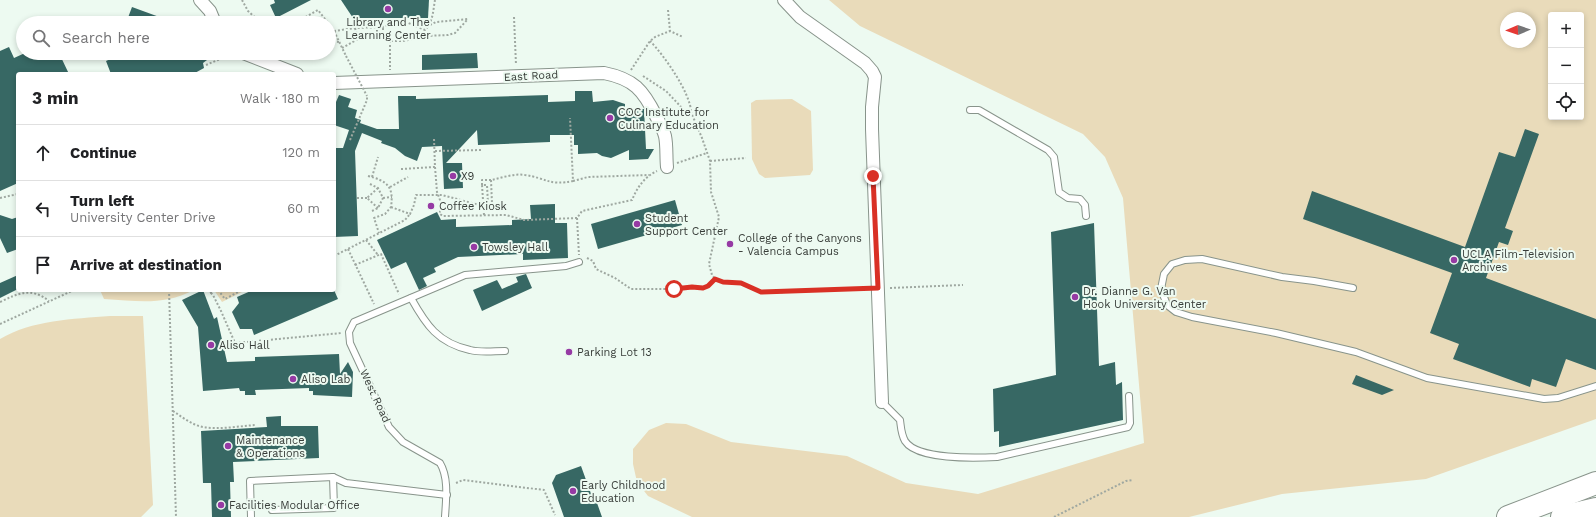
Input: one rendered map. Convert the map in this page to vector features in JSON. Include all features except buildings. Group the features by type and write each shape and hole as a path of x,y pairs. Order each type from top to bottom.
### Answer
{"highway":[{"path":"1508,517 1596,483"},
{"path":"1562,517 1596,509"}],"street":[{"path":"200,0 210,11 212,16"},
{"path":"784,0 800,18 865,62 875,77 872,107 872,129 882,402"},
{"path":"261,60 292,72"},
{"name":"East Road","path":"336,83 604,73 617,76 629,76 647,98 665,135 667,166"}],"lane":[{"path":"970,110 979,110 1048,150 1054,157 1059,192 1068,198 1080,199 1085,205 1086,216"},
{"path":"1353,288 1314,280 1282,277 1202,259 1185,260 1172,264 1164,274 1160,289 1167,305 1176,312 1192,317 1276,333 1356,352 1427,378 1544,399 1558,398 1596,386"},
{"path":"349,332 354,322 465,275 566,266 579,262"},
{"path":"411,298 424,320 436,334 449,342 471,350 505,351"},
{"name":"West Road","path":"349,332 350,343 389,427 403,442 440,464 444,470 446,495 445,517"},
{"path":"882,402 900,420 905,441 912,447 932,454 950,457 980,458 997,457 1128,427 1130,423 1129,396"},
{"path":"251,517 250,481 333,477 346,483 446,495"},
{"path":"272,510 334,508 333,477"}],"path":[{"path":"242,0 248,11 253,16"},
{"path":"429,26 432,19 435,0"},
{"path":"307,16 318,10 322,16"},
{"path":"668,10 670,32"},
{"path":"514,17 516,77"},
{"path":"342,48 358,39 383,38 390,41 403,41 426,36 448,35 455,33 468,19 436,22 425,30"},
{"path":"336,32 355,28 383,27 397,22 406,22 425,30"},
{"path":"383,27 383,38"},
{"path":"355,28 358,39"},
{"path":"425,30 426,36"},
{"path":"629,76 650,41 655,37 670,32 683,37"},
{"path":"336,36 367,96 367,100 350,140"},
{"path":"390,41 390,80"},
{"path":"650,41 659,50 675,74 691,104 692,112 708,153 710,161 711,192 719,217 709,264 712,275 715,279 723,282 741,283 761,292 964,285"},
{"path":"206,65 218,60"},
{"path":"629,76 637,74 642,75 666,91 684,110 692,112"},
{"path":"570,118 573,181"},
{"path":"434,139 437,192 440,214 443,216 506,215 524,220 577,218"},
{"path":"434,152 481,150"},
{"path":"690,159 708,153"},
{"path":"372,177 378,157"},
{"path":"710,161 746,158"},
{"path":"484,215 482,180 491,180 513,175 524,175 560,184 588,177 649,174 667,166"},
{"path":"402,169 436,167"},
{"path":"649,174 636,190 632,200 582,211 577,218 579,262 586,258 593,261 596,269 615,278 631,289 703,288 708,286 715,279"},
{"path":"368,176 378,179 390,187 392,197 391,207 380,216 374,218 380,233"},
{"path":"390,187 408,177"},
{"path":"375,185 378,179"},
{"path":"482,185 487,185 488,204 492,204 491,180"},
{"path":"370,184 375,185 382,192 383,198 378,208 372,211"},
{"path":"357,198 367,198 378,188"},
{"path":"0,198 16,194"},
{"path":"336,255 405,220 410,214 414,205 416,195 438,195 483,206"},
{"path":"383,198 392,197"},
{"path":"367,198 378,208"},
{"path":"391,207 410,214"},
{"path":"376,210 380,216"},
{"path":"366,240 378,255 381,254 399,294"},
{"path":"348,249 374,303 376,304"},
{"path":"355,265 378,255"},
{"path":"393,296 404,291"},
{"path":"0,302 19,293 26,292 34,293 49,301"},
{"path":"0,324 69,292"},
{"path":"169,292 176,517"},
{"path":"210,292 213,294 235,343 349,332"},
{"path":"219,292 225,298 238,292"},
{"path":"173,411 190,422 203,427 217,428 256,425"},
{"path":"456,483 463,480 544,490 554,515"},
{"path":"1054,517 1126,481 1133,480"}],"shaded area":[{"path":"829,0 1596,0 1596,419 1426,479 1282,494 1189,517 692,517 648,496 637,482 633,464 633,449 649,430 666,423 686,424 731,442 847,456 906,483 978,494 1144,443 1123,198 1105,157 1083,134 860,26"},
{"path":"792,99 811,111 813,170 810,175 765,178 759,174 752,159 751,103 756,100"},
{"path":"101,292 190,292 172,298 150,301 104,299"},
{"path":"215,292 242,292 222,302"},
{"path":"110,316 143,316 153,505 141,517 0,517 0,339 25,328 39,324"}],"place":[{"name":"Library and The Learning Center","path":"388,9"},
{"name":"COC Institute for Culinary Education","path":"610,118"},
{"name":"X9","path":"453,176"},
{"name":"Coffee Kiosk","path":"431,206"},
{"name":"Student Support Center","path":"637,224"},
{"name":"College of the Canyons - Valencia Campus","path":"730,244"},
{"name":"Towsley Hall","path":"474,247"},
{"name":"UCLA Film-Television Archives","path":"1454,260"},
{"name":"Dr. Dianne G. Van Hook University Center","path":"1075,297"},
{"name":"Aliso Hall","path":"211,345"},
{"name":"Parking Lot 13","path":"569,352"},
{"name":"Aliso Lab","path":"293,379"},
{"name":"Maintenance & Operations","path":"228,446"},
{"name":"Early Childhood Education","path":"573,491"},
{"name":"Facilities Modular Office","path":"221,505"}],"route":[{"path":"674,289 692,287 703,288 708,286 715,279 723,282 741,283 761,292 878,288 873,176"}]}
